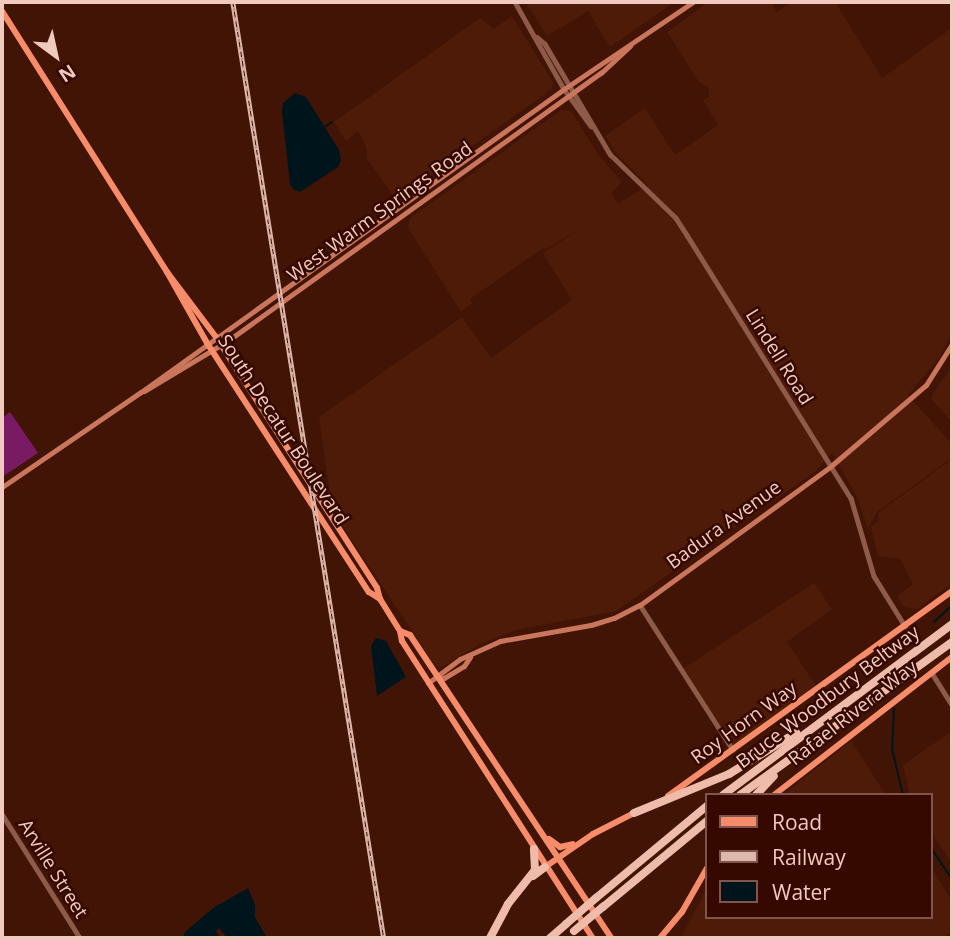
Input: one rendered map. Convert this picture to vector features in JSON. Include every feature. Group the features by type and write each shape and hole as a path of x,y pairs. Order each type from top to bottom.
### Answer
{"highway":[{"name":"Bruce Woodbury Beltway","path":"726,793 952,624"},
{"name":"Bruce Woodbury Beltway","path":"743,793 952,642"},
{"path":"635,813 729,774 843,705"},
{"path":"758,793 799,752"},
{"path":"550,938 706,807"},
{"path":"566,938 706,822"},
{"path":"490,938 509,904 536,867 534,849"},
{"path":"526,882 545,867"}],"main road":[{"name":"West Warm Springs Road","path":"141,392 170,379 221,346 571,94 693,2"},
{"name":"South Decatur Boulevard","path":"2,11 167,272 212,351 369,592 380,599"},
{"name":"West Warm Springs Road","path":"2,487 141,392 567,87 623,48 630,47"},
{"name":"South Decatur Boulevard","path":"167,272 216,337 377,588 380,599 400,631 402,641 593,938"},
{"name":"Badura Avenue","path":"428,683 439,672 500,641 591,625 614,618 640,605 831,466 926,385 952,344"},
{"name":"Roy Horn Way","path":"545,867 593,834 667,797 952,591"},
{"name":"South Decatur Boulevard","path":"400,631 410,635 611,938"},
{"name":"Rafael Rivera Way","path":"777,793 952,657"},
{"path":"538,828 562,847 593,834"},
{"path":"660,938 682,912 706,870"}],"street":[{"name":"Lindell Road","path":"515,2 537,37 545,44 586,123 592,127 621,167 676,218 852,498 874,576 905,626"},
{"path":"640,605 733,750"},
{"path":"931,673 952,705"},
{"name":"Arville Street","path":"2,814 80,938"}],"shaded area":[{"path":"525,2 674,2 610,47 588,11 547,36"},
{"path":"709,2 770,2 777,12 792,2 835,2 882,78 952,28 952,332 940,357 908,395 952,444 952,458 877,512 868,528 857,497 832,453 816,471 616,611 516,630 482,643 440,668 435,666 332,510 319,417 462,317 491,358 572,300 543,253 581,228 546,249 544,247 470,299 472,303 461,312 409,229 409,219 561,110 571,111 600,157 622,182 611,193 618,204 648,185 616,153 605,136 645,108 675,155 718,125 703,100 709,97 709,87 699,82 667,32"},
{"path":"512,16 553,82 552,89 413,188 394,197 367,159 366,147 358,131 346,141 334,122 480,18 494,29"},
{"path":"952,367 952,422 932,400 933,393"},
{"path":"10,412 38,453 2,477 2,418"},
{"path":"952,459 952,583 917,609 904,607 897,596 913,584 900,559 878,556 871,527 879,521 878,513"},
{"path":"814,583 832,609 787,642 818,689 733,750 684,668"},
{"path":"952,731 952,863 933,835 933,793 910,793 903,765"},
{"path":"851,741 885,793 786,793"},
{"path":"933,870 952,901 952,932 943,938 681,938 706,890 706,919 933,919"}],"water":[{"path":"295,93 306,97 339,150 341,160 338,167 300,192 294,190 290,184 282,112 283,103"},
{"path":"376,638 386,641 406,677 377,696 371,646"},
{"path":"248,888 255,905 255,917 267,938 227,938 219,928 216,931 220,938 183,938 185,932 213,908"}],"waterway":[{"path":"324,127 332,122"},
{"path":"934,622 952,605"},
{"path":"894,709 892,749 903,793"},
{"path":"933,851 952,879"}],"railway":[{"path":"233,2 384,938"}]}
